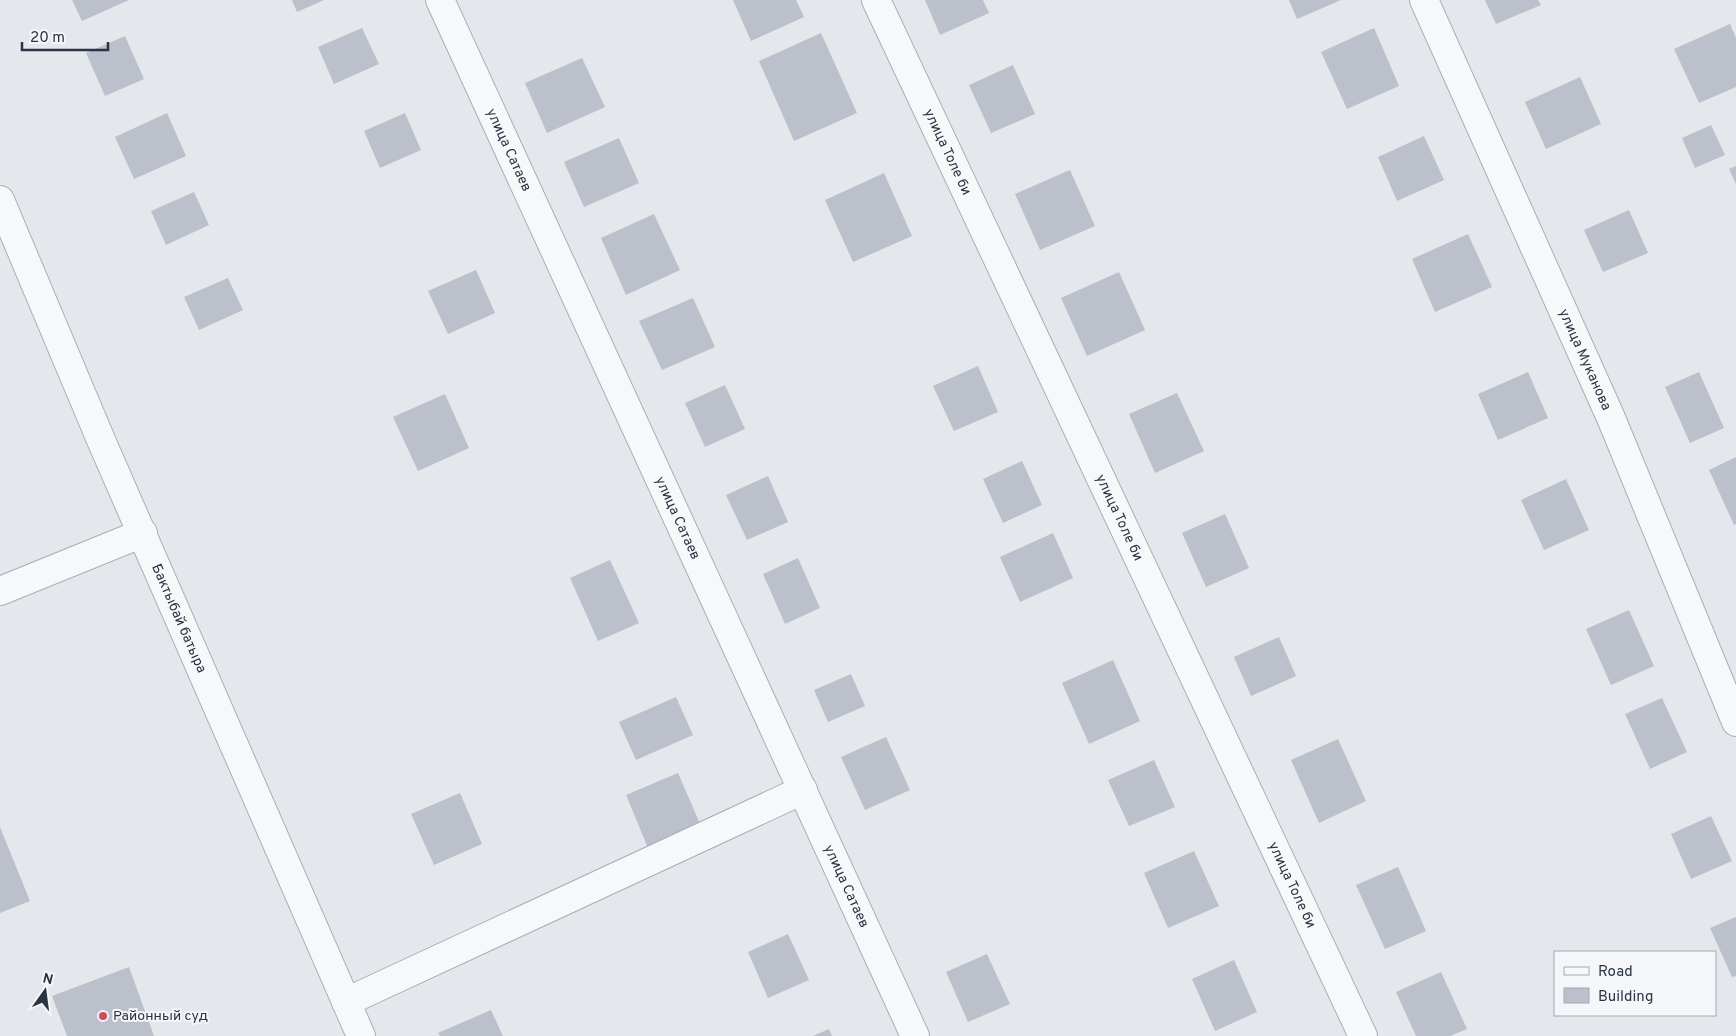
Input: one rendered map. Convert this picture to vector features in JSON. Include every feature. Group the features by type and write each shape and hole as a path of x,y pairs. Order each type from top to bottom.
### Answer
{"street":[{"name":"улица Сатаев","path":"440,0 916,1036"},
{"name":"улица Толе би","path":"876,0 1358,1035"},
{"name":"улица Муканова","path":"1424,0 1611,418 1736,722"},
{"name":"Бактыбай батыра","path":"0,200 360,1036"},
{"path":"0,591 143,533"},
{"path":"346,1002 802,790"}],"building":[{"path":"72,0 129,0 82,21"},
{"path":"292,0 324,0 297,12"},
{"path":"733,0 796,0 804,17 751,41"},
{"path":"925,0 983,0 989,13 940,35"},
{"path":"1289,0 1341,0 1297,19"},
{"path":"1485,0 1538,0 1541,5 1496,24"},
{"path":"1730,24 1736,38 1736,87 1699,103 1674,49"},
{"path":"362,28 379,64 334,84 318,47"},
{"path":"1374,28 1399,86 1347,109 1321,52"},
{"path":"821,33 857,113 794,141 759,61"},
{"path":"125,36 144,79 105,96 86,53"},
{"path":"582,58 605,107 547,133 525,83"},
{"path":"1013,65 1035,114 991,133 969,85"},
{"path":"1580,77 1601,124 1546,149 1525,102"},
{"path":"167,113 186,156 134,179 115,137"},
{"path":"405,113 421,150 380,168 364,131"},
{"path":"1711,125 1725,155 1695,168 1682,138"},
{"path":"1424,136 1444,180 1397,201 1378,157"},
{"path":"619,138 639,183 584,207 564,162"},
{"path":"1736,166 1736,184 1729,169"},
{"path":"1070,170 1095,226 1040,250 1015,194"},
{"path":"884,173 912,236 853,262 825,200"},
{"path":"194,192 209,225 166,245 151,211"},
{"path":"1629,210 1648,253 1603,272 1584,230"},
{"path":"654,214 680,270 626,295 601,238"},
{"path":"1468,234 1492,287 1435,312 1412,259"},
{"path":"476,270 495,313 448,334 428,291"},
{"path":"1119,272 1145,330 1087,356 1061,298"},
{"path":"228,278 243,310 199,330 184,297"},
{"path":"693,298 715,347 662,370 639,321"},
{"path":"978,366 998,412 954,431 933,386"},
{"path":"1528,372 1548,418 1498,440 1478,394"},
{"path":"1699,372 1724,428 1690,443 1665,387"},
{"path":"725,385 745,429 705,447 685,403"},
{"path":"1177,393 1204,451 1155,473 1129,414"},
{"path":"445,394 469,448 418,471 393,417"},
{"path":"1736,457 1736,524 1734,525 1709,470"},
{"path":"1022,461 1042,505 1003,523 983,479"},
{"path":"768,476 788,522 747,540 726,495"},
{"path":"1566,479 1589,530 1544,550 1521,500"},
{"path":"1225,514 1249,568 1206,587 1182,533"},
{"path":"1053,533 1073,578 1020,602 1000,557"},
{"path":"798,558 820,608 785,624 763,574"},
{"path":"610,560 639,623 598,641 570,578"},
{"path":"1629,610 1654,666 1611,685 1586,629"},
{"path":"1279,637 1296,676 1251,696 1234,657"},
{"path":"1113,660 1140,721 1089,744 1062,683"},
{"path":"851,674 865,706 828,722 814,690"},
{"path":"676,697 693,735 636,760 619,722"},
{"path":"1662,698 1687,752 1650,769 1625,714"},
{"path":"886,737 910,790 865,810 841,757"},
{"path":"1338,739 1366,801 1319,823 1291,760"},
{"path":"1154,760 1175,807 1129,826 1108,780"},
{"path":"678,773 701,826 648,848 626,795"},
{"path":"460,793 482,844 434,865 411,814"},
{"path":"1711,816 1732,861 1691,879 1671,834"},
{"path":"0,827 30,901 0,913"},
{"path":"1194,851 1219,906 1168,928 1144,873"},
{"path":"1398,867 1426,931 1385,949 1356,885"},
{"path":"1736,917 1736,976 1732,977 1710,928"},
{"path":"788,934 809,980 768,998 748,952"},
{"path":"987,954 1010,1004 968,1022 946,972"},
{"path":"1234,960 1257,1012 1215,1031 1192,979"},
{"name":"Районный суд","path":"129,967 154,1036 67,1036 52,996"},
{"path":"1441,972 1467,1029 1450,1036 1416,1036 1396,992"},
{"path":"491,1010 503,1036 440,1036 438,1033"},
{"path":"829,1029 832,1036 813,1036"}],"place":[{"name":"Районный суд","path":"103,1016"}]}
